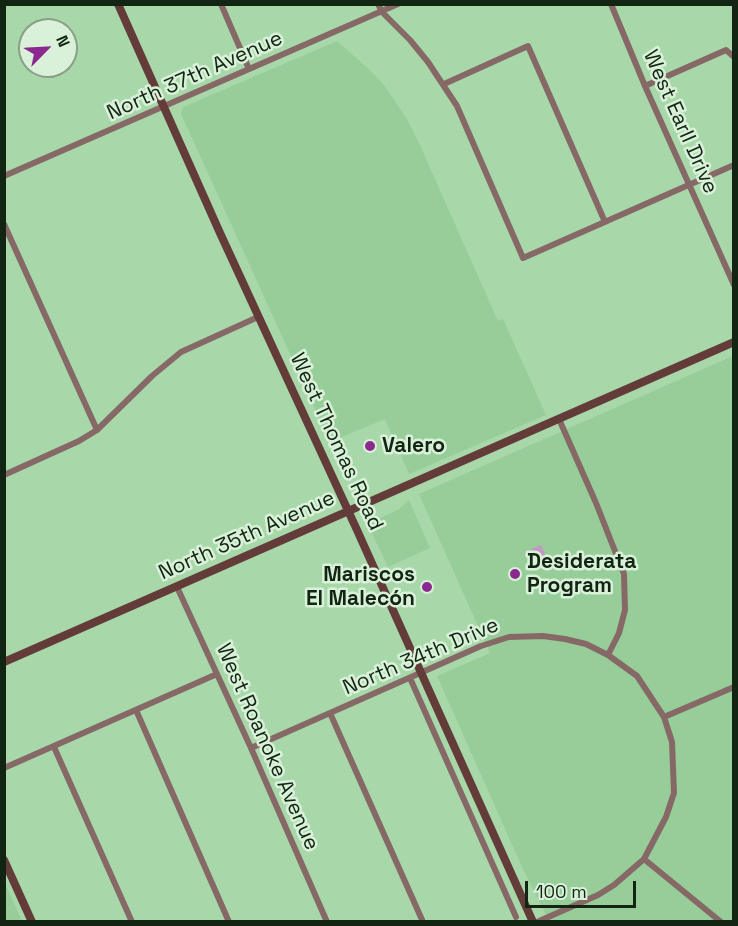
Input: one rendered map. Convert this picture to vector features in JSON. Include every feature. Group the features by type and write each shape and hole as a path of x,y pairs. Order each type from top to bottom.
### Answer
{"main road":[{"name":"West Thomas Road","path":"118,4 258,317 535,921"},
{"name":"North 35th Avenue","path":"4,662 734,342"},
{"path":"4,860 32,921"}],"street":[{"path":"221,4 249,69"},
{"path":"378,4 382,12 410,40 444,84 457,106 523,258 734,165"},
{"name":"North 37th Avenue","path":"4,176 398,4"},
{"name":"West Earll Drive","path":"613,5 645,86 734,285"},
{"path":"444,84 528,46 605,222"},
{"path":"645,86 726,50 734,57"},
{"path":"4,224 97,430"},
{"path":"4,475 79,441 97,430 152,376 181,352 258,317"},
{"path":"559,419 624,574 625,610 619,633 608,655"},
{"name":"West Roanoke Avenue","path":"177,587 327,921"},
{"name":"North 34th Drive","path":"251,748 487,644 509,637 543,636 586,644 608,655 637,676 664,717 672,742 674,793 666,817 644,859"},
{"path":"4,768 217,674"},
{"path":"410,678 516,917"},
{"path":"664,717 734,687"},
{"path":"136,710 229,921"},
{"path":"330,713 423,921"},
{"path":"54,747 132,921"},
{"path":"535,921 598,895 614,885 644,859 721,921"},
{"path":"508,899 521,894"}],"shaded area":[{"path":"337,41 384,85 407,119 498,321 503,319 546,415 409,474 385,419 330,442 181,114 183,107"},
{"path":"733,356 733,921 549,921 522,867 437,676 490,653 419,494"},
{"path":"409,500 430,548 388,567 371,531 372,522 399,509"},
{"path":"541,545 547,558 531,565 525,552"},
{"path":"5,883 22,921 5,921"}],"place":[{"name":"Valero","path":"370,446"},
{"name":"Desiderata Program","path":"515,574"},
{"name":"Mariscos El Malecón","path":"427,587"}]}
